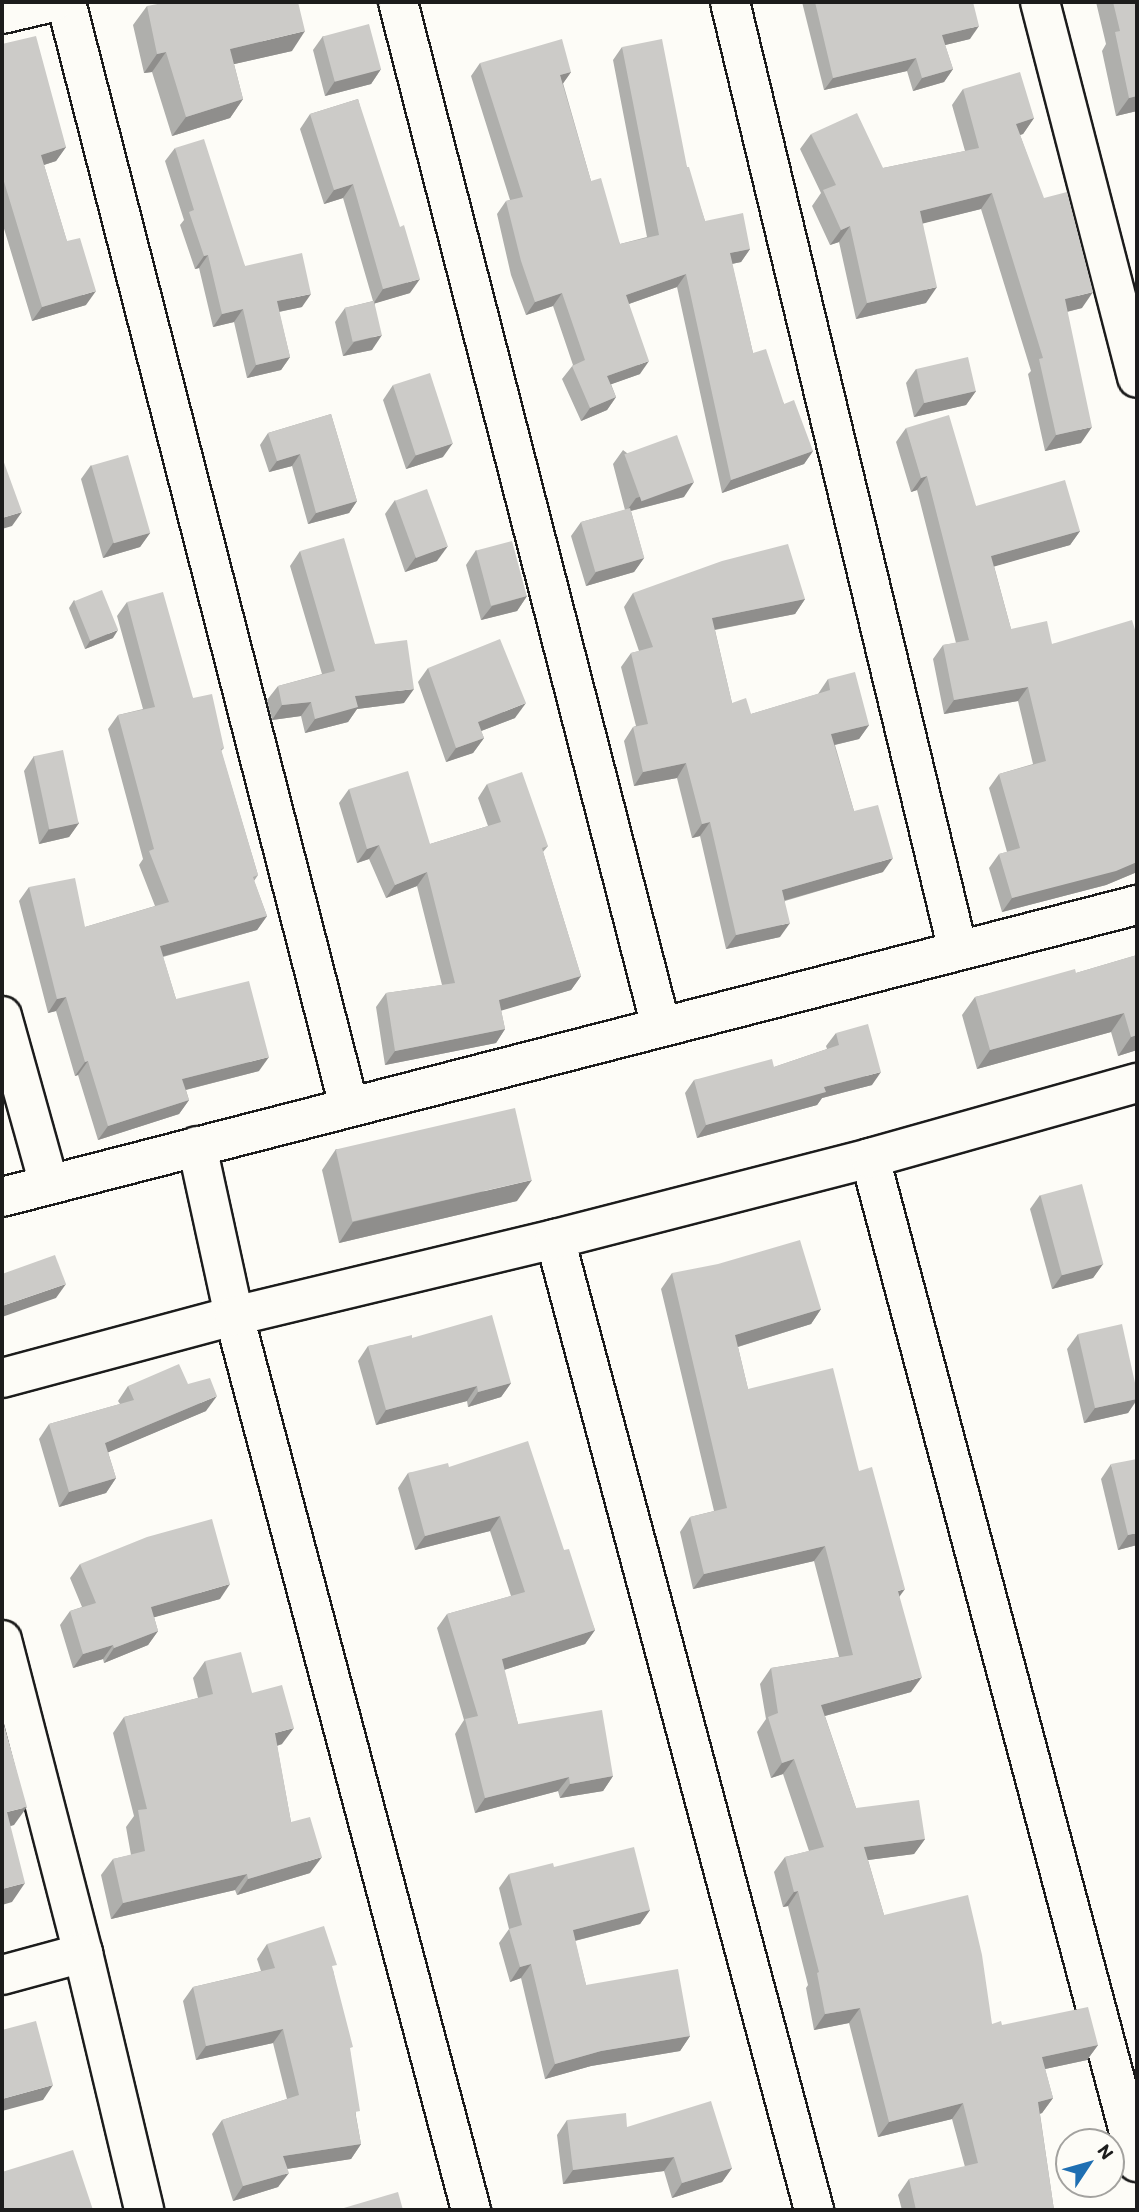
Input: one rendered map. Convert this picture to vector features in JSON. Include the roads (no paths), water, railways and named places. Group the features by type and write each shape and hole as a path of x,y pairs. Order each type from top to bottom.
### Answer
{"street":[{"path":"2,14 53,2"},
{"path":"66,2 349,1107"},
{"path":"398,2 661,1027"},
{"path":"730,2 958,951"},
{"path":"1040,2 1137,378"},
{"path":"2,1197 1137,905"},
{"path":"2,1016 49,1184"},
{"path":"2,1378 234,1316 555,1239 870,1158 1137,1083"},
{"path":"197,1146 234,1316 471,2210"},
{"path":"870,1158 1137,2162"},
{"path":"555,1239 814,2210"},
{"path":"5,1663 83,1953 144,2210"},
{"path":"2,1975 83,1953"}]}
